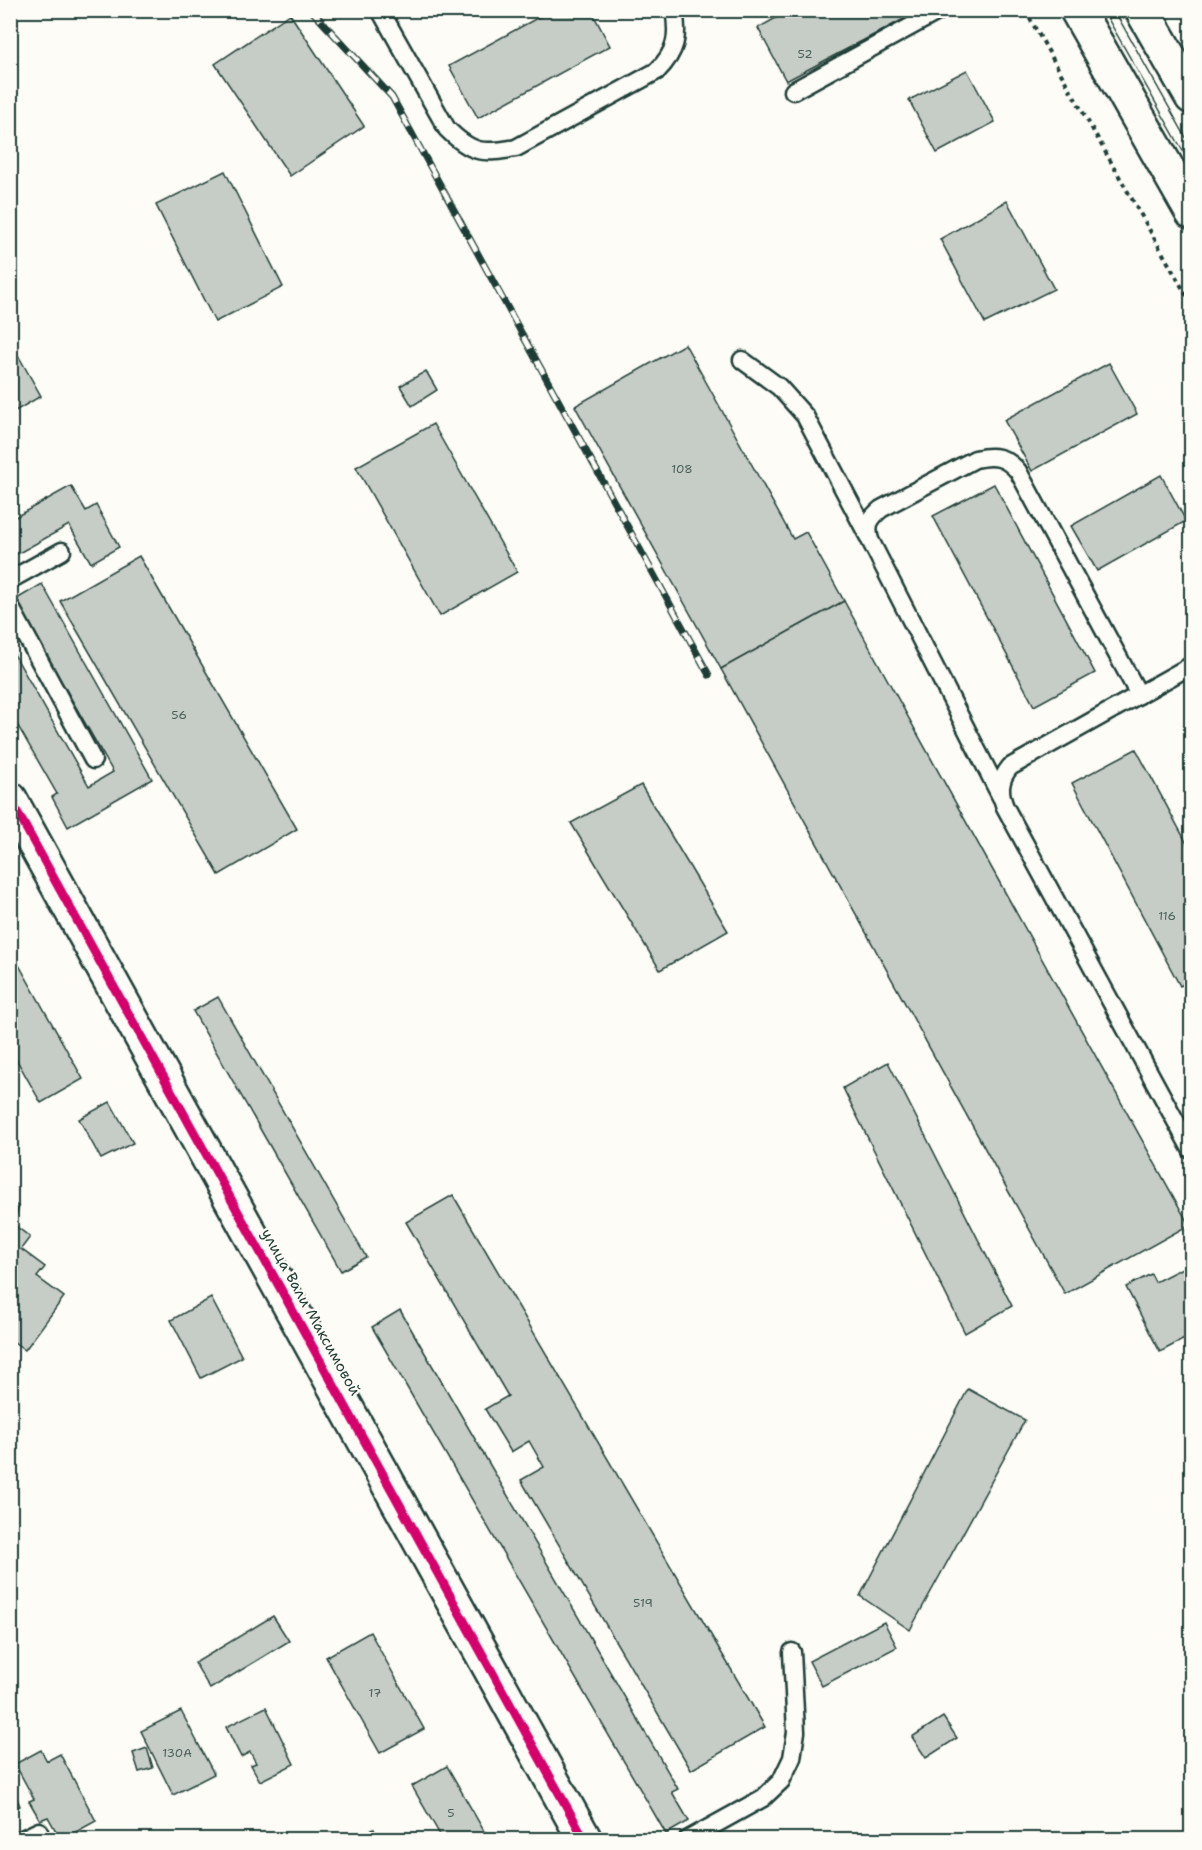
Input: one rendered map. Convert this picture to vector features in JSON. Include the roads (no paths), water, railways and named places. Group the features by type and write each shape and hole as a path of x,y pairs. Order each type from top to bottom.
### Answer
{"street":[{"path":"1077,10 1191,212"},
{"path":"1142,10 1191,97"},
{"name":"улица Вали Максимовой","path":"10,799 585,1839"}],"lane":[{"path":"380,10 447,129 468,147 494,152 516,148 657,71 668,59 675,45 674,10"},
{"path":"794,91 941,10"},
{"path":"742,360 778,387 805,416 1001,797 1191,1150"},
{"path":"870,540 867,528 871,517 881,509 975,459 999,457 1009,461 1018,471 1139,694"},
{"path":"10,580 62,550"},
{"path":"10,606 93,760"},
{"path":"1001,797 1002,780 1010,767 1191,665"},
{"path":"687,1839 764,1798 780,1781 792,1758 796,1732 792,1652"},
{"path":"20,1839 39,1831"}],"tram line":[{"path":"1103,10 1192,167"},
{"path":"1114,10 1192,148"}],"railway":[{"path":"311,10 392,97 709,675"}]}
